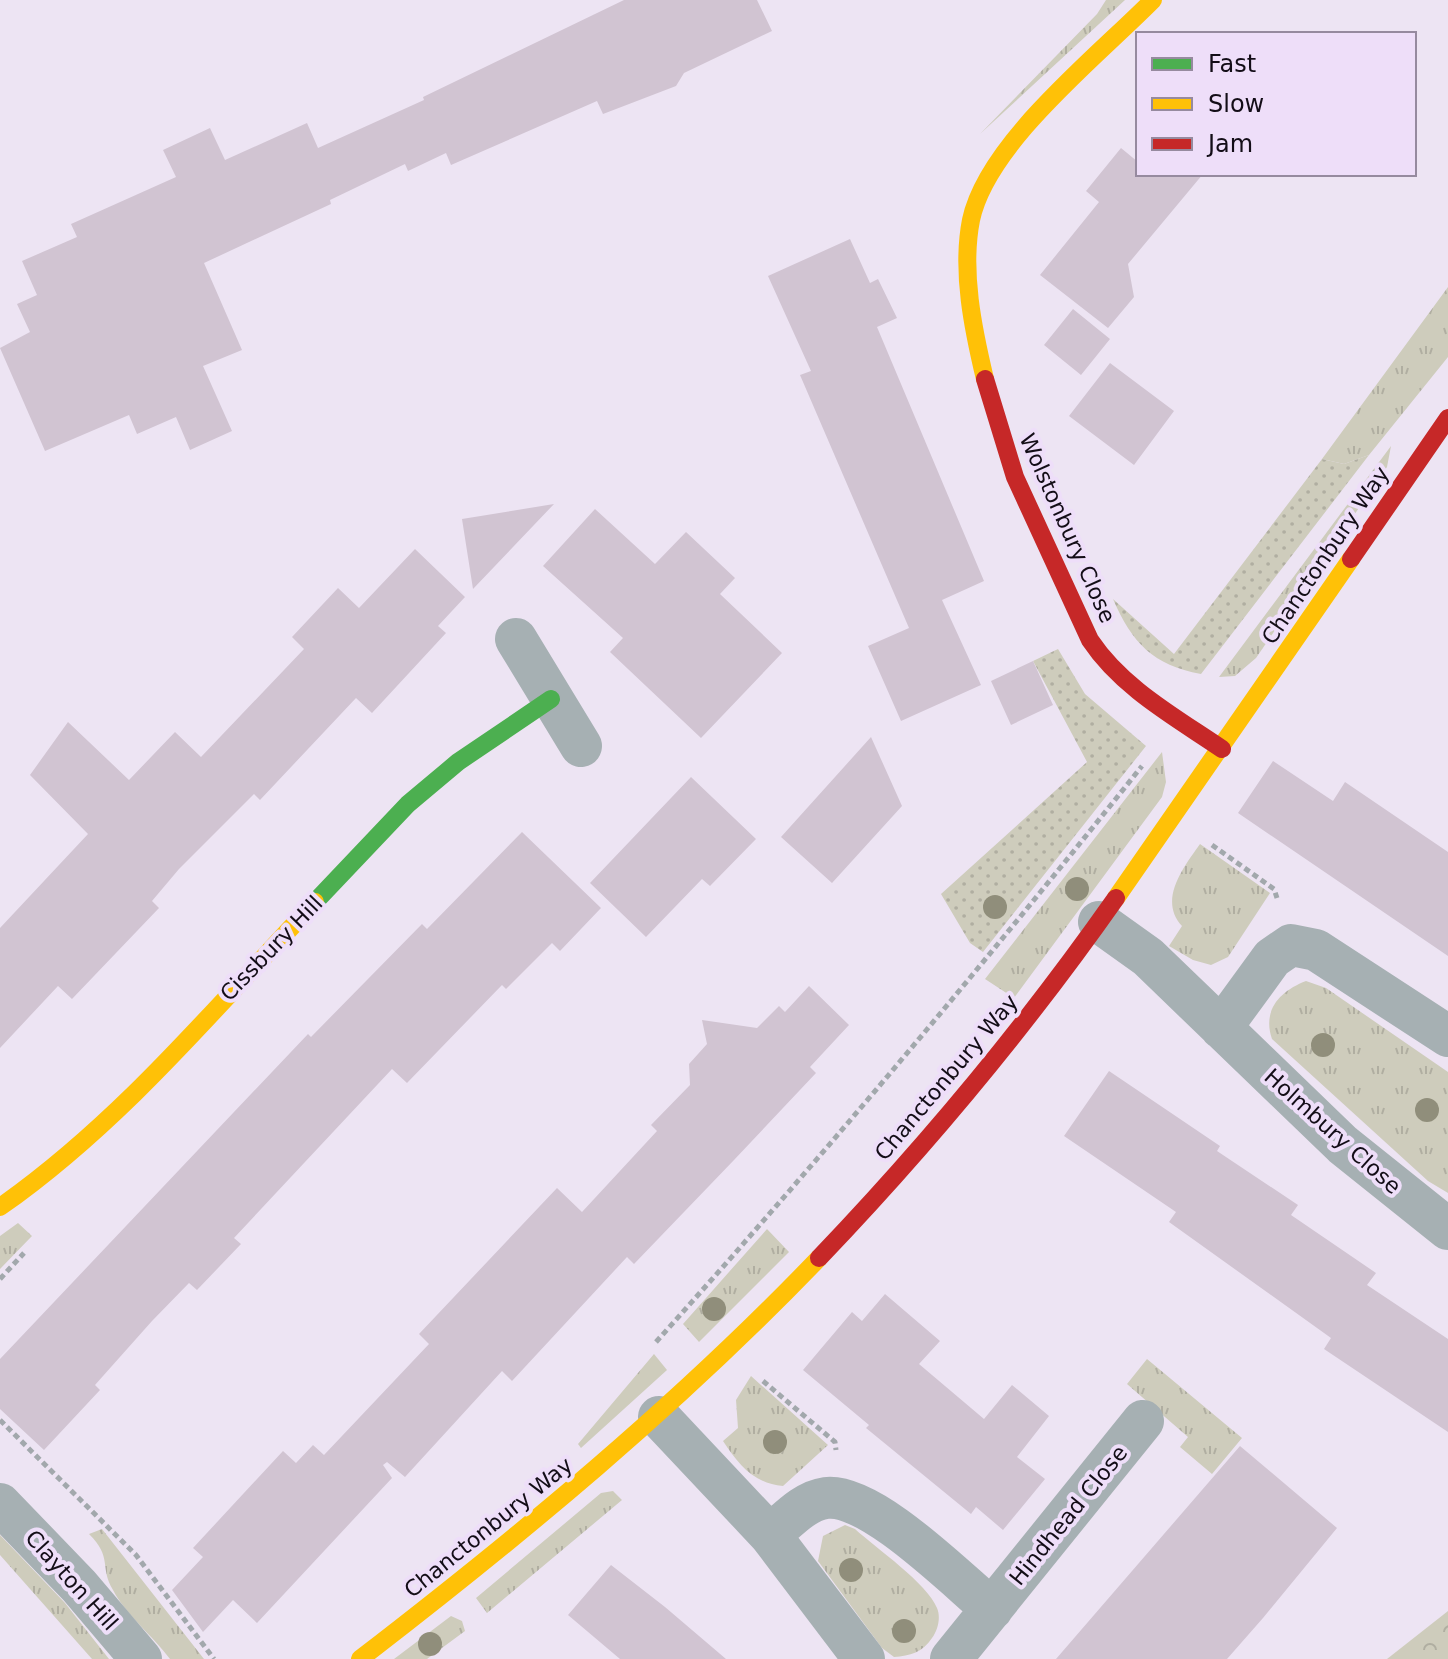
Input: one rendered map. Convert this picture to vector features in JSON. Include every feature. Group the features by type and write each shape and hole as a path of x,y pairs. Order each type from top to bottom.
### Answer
{"street":[{"name":"Wolstonbury Close","path":"1153,0 1017,140 995,168 978,196 969,231 970,280 988,396 1015,477 1085,631 1105,660 1222,749"},
{"name":"Chanctonbury Way","path":"360,1659 464,1581 659,1417 920,1149 1022,1027 1099,922 1222,749 1448,418"},
{"path":"516,639 581,746"},
{"name":"Cissbury Hill","path":"0,1207 67,1159 101,1128 408,804 458,762 551,699"},
{"name":"Holmbury Close","path":"1099,922 1148,957 1343,1145 1448,1229"},
{"path":"1221,1028 1272,958 1291,945 1316,950 1448,1036"},
{"path":"659,1417 770,1535 864,1659"},
{"name":"Hindhead Close","path":"951,1659 1143,1421"},
{"path":"770,1535 810,1503 845,1498 878,1514 992,1609"},
{"name":"Clayton Hill","path":"0,1504 79,1586 141,1659"}],"path":[{"path":"652,1346 787,1196 968,984 1180,719"},
{"path":"1172,818 1274,889 1291,945"},
{"path":"727,1350 835,1442 845,1498"},
{"path":"0,1420 136,1555 214,1659"}],"green space":[{"path":"1106,0 1125,0 980,134 1097,14"},
{"path":"1448,287 1448,357 1369,455 1344,464 1322,459"},
{"path":"1391,446 1387,467 1256,658 1235,676 1219,677"},
{"path":"1369,455 1201,674 1170,665 1146,650 1137,640 1113,599 1174,654 1322,459 1344,464"},
{"path":"1058,649 1085,694 1146,746 983,952 970,943 941,894 1087,762 1033,661"},
{"path":"1162,752 1166,782 1162,797 1014,998 985,979"},
{"path":"1200,844 1270,893 1228,957 1211,965 1193,960 1169,946 1182,926 1172,906 1176,884"},
{"path":"1306,981 1326,988 1448,1072 1448,1193 1428,1181 1272,1039 1269,1019 1276,1003 1288,990"},
{"path":"18,1223 32,1236 0,1269 0,1236"},
{"path":"767,1229 789,1252 699,1342 683,1324"},
{"path":"654,1354 667,1370 581,1448 578,1444"},
{"path":"1147,1359 1242,1438 1212,1474 1180,1447 1188,1437 1127,1384"},
{"path":"751,1376 828,1445 783,1486 755,1477 723,1441 738,1428 736,1400"},
{"path":"613,1491 622,1500 487,1613 476,1598 601,1493"},
{"path":"845,1525 855,1529 932,1598 938,1612 938,1623 932,1638 920,1650 894,1657 882,1648 818,1561 823,1536"},
{"path":"102,1529 204,1659 170,1659 125,1608 109,1582 101,1550 89,1534"},
{"path":"0,1535 65,1603 109,1659 92,1659 0,1555"},
{"path":"1448,1611 1448,1659 1387,1659"},
{"path":"451,1616 462,1621 465,1631 427,1659 394,1659"}],"building":[{"path":"624,0 757,0 772,31 684,73 676,86 603,114 597,101 451,165 446,153 408,171 405,164 330,200 331,204 204,263 242,350 203,366 232,431 190,450 176,417 137,434 129,415 45,451 0,348 30,332 17,304 37,295 22,261 77,237 71,224 176,177 163,150 210,128 225,160 307,123 318,148 424,100 423,97"},
{"path":"1121,148 1136,160 1136,176 1201,176 1128,264 1134,297 1108,328 1040,275 1099,202 1086,191"},
{"path":"850,239 870,283 878,279 897,318 877,327 984,581 942,600 981,685 901,721 868,646 909,628 800,375 811,371 768,276"},
{"path":"1073,309 1110,339 1081,375 1044,345"},
{"path":"1110,363 1174,411 1134,465 1069,416"},
{"path":"554,504 473,589 462,519"},
{"path":"595,509 655,564 686,532 735,578 720,594 782,653 701,738 610,652 623,638 543,566"},
{"path":"415,549 465,597 438,626 446,633 372,713 356,698 260,800 254,794 179,869 152,901 159,908 72,999 58,986 0,1048 0,928 88,834 30,775 68,722 129,780 175,732 201,757 304,649 292,637 338,588 359,608"},
{"path":"1033,661 1053,705 1011,725 991,681"},
{"path":"871,737 902,806 832,883 781,837"},
{"path":"1273,761 1333,801 1345,782 1448,852 1448,956 1238,813"},
{"path":"691,777 756,839 710,886 702,879 646,937 590,883"},
{"path":"522,832 601,908 560,951 552,943 506,989 502,985 407,1083 392,1069 234,1238 241,1244 197,1290 189,1283 152,1321 95,1385 100,1390 44,1450 0,1409 0,1359 308,1034 311,1037 422,924 427,929"},
{"path":"809,986 849,1025 810,1067 816,1073 634,1264 627,1257 512,1381 502,1371 405,1477 387,1462 383,1465 392,1478 257,1623 233,1600 203,1632 172,1590 203,1557 193,1548 283,1451 296,1463 313,1445 324,1455 429,1344 419,1334 557,1188 582,1212 657,1131 651,1125 690,1085 689,1064 707,1044 702,1020 757,1028 779,1006 785,1012"},
{"path":"1109,1071 1220,1146 1217,1151 1298,1205 1291,1215 1376,1273 1367,1285 1448,1339 1448,1432 1324,1349 1331,1338 1169,1222 1176,1212 1064,1136"},
{"path":"885,1294 940,1341 919,1364 984,1419 1012,1385 1049,1416 1017,1457 1045,1479 1003,1530 976,1507 971,1514 866,1428 869,1425 803,1370 852,1312 862,1321"},
{"path":"1240,1446 1337,1528 1263,1618 1227,1659 1056,1659"},
{"path":"611,1565 726,1659 620,1659 568,1615"}],"traffic: fast":[{"path":"315,902 408,804 458,762 551,699"}],"traffic: slow":[{"path":"985,379 973,320 967,259 971,220 981,191 998,161 1047,102 1153,0"},
{"path":"1116,898 1351,559"},
{"path":"0,1207 44,1174 126,1102 315,902"},
{"path":"360,1659 480,1565 597,1467 710,1365 819,1258"}],"traffic: jam":[{"path":"985,379 1015,477 1090,640 1133,687 1222,749"},
{"path":"1351,559 1448,418"},
{"path":"819,1258 974,1084 1116,898"}]}
